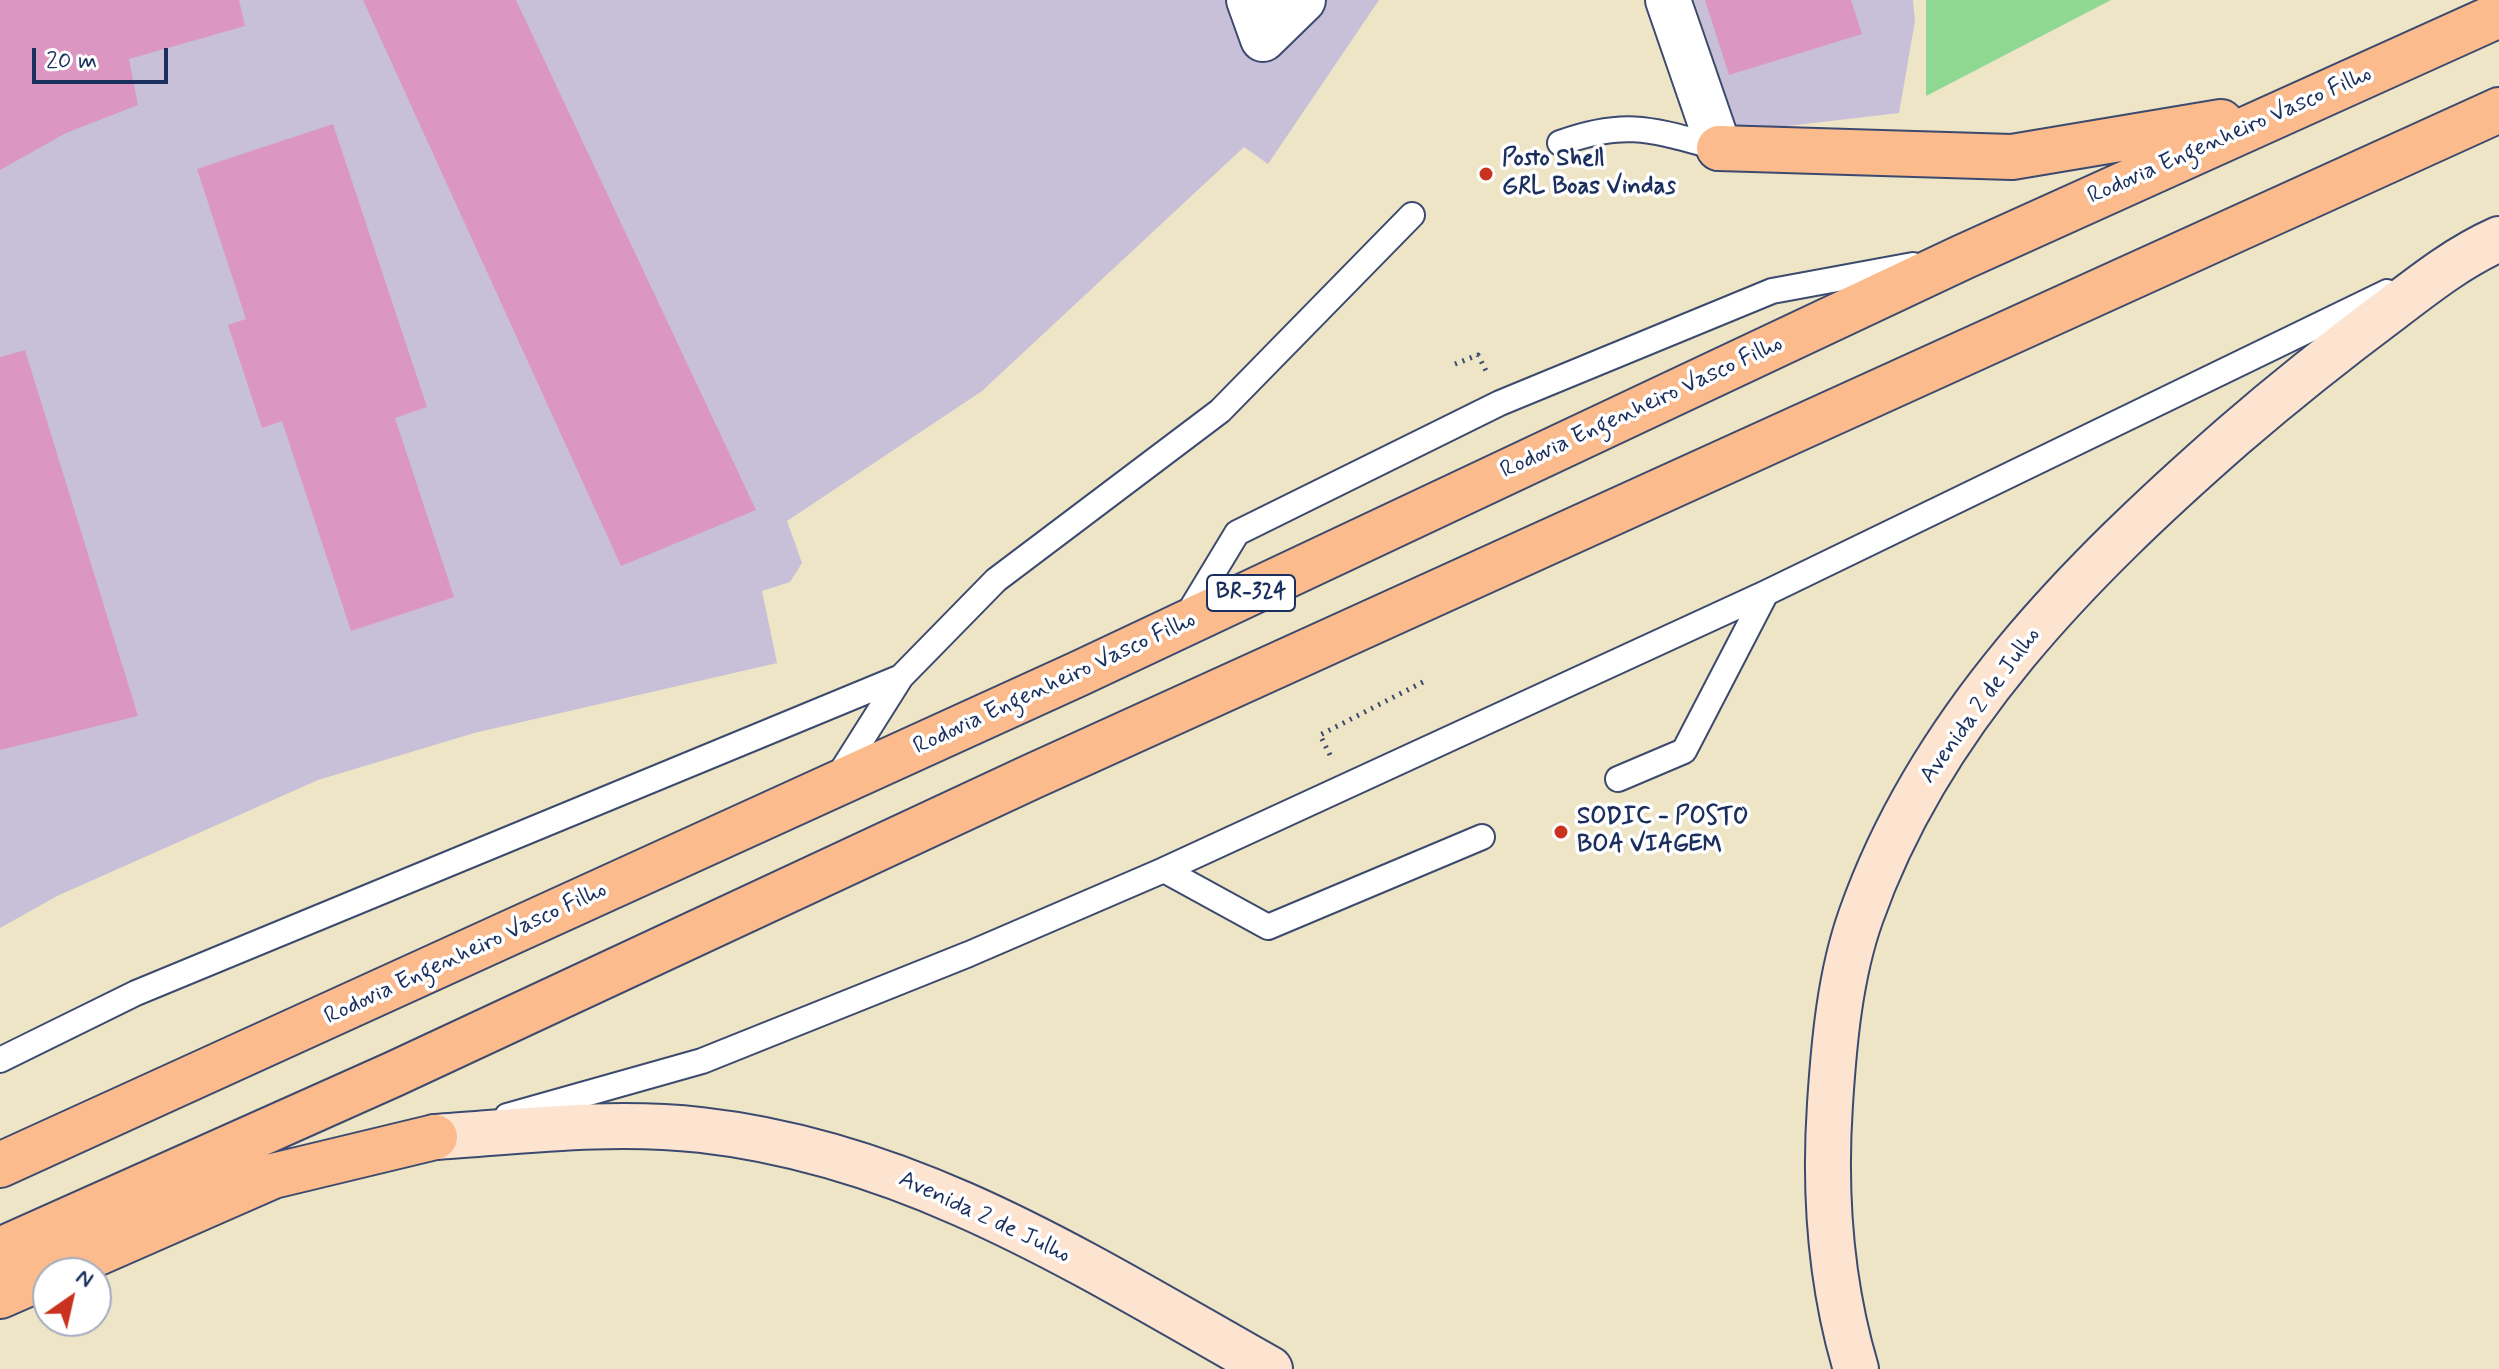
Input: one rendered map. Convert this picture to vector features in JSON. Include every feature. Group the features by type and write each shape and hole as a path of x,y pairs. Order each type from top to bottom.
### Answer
{"highway":[{"name":"Rodovia Engenheiro Vasco Filho","path":"0,1165 1181,626 1963,257 2499,15"},
{"path":"1719,148 2012,157 2211,125 2360,77"},
{"path":"0,1250 394,1074 1075,757 2499,110"},
{"path":"89,1257 273,1176 435,1137"},
{"path":"0,1296 32,1282"}],"main road":[{"name":"Avenida 2 de Julho","path":"1856,1369 1829,1238 1829,1120 1835,1035 1859,919 1892,837 1938,757 2012,656 2097,562 2173,489 2285,391 2481,247"},
{"name":"Avenida 2 de Julho","path":"435,1137 601,1127 700,1130 817,1150 932,1188 1024,1232 1270,1369"}],"street":[{"path":"1249,0 1263,39 1303,0"},
{"path":"1668,0 1719,148"}],"lane":[{"path":"1560,143 1599,129 1643,127 1719,148"},
{"path":"833,785 901,677 996,580 1220,411 1340,284 1412,215"},
{"path":"435,1137 702,1061 969,954 1164,870 1766,593 2481,247"},
{"path":"1181,626 1237,533 1500,403 1772,291 1963,257"},
{"path":"1618,779 1684,751 1766,593"},
{"path":"0,1060 136,993 901,677"},
{"path":"1164,870 1268,927 1482,837"}],"path":[{"path":"1346,786 1320,735 1423,682"}],"shaded area":[{"path":"0,0 1379,0 1268,164 1244,147 982,391 787,521 802,563 790,582 762,591 777,663 474,733 318,780 57,896 0,928"},
{"path":"1694,0 1913,0 1915,21 1899,113 1736,132"}],"green space":[{"path":"1926,0 2111,0 1926,96"}],"building":[{"path":"0,0 239,0 245,26 129,59 138,105 66,133 0,170"},
{"path":"363,0 516,0 756,510 621,566"},
{"path":"1705,0 1851,0 1862,34 1729,75"},
{"path":"333,124 427,407 395,418 454,597 351,631 282,421 262,428 228,325 246,319 197,169"},
{"path":"25,350 138,716 0,750 0,357"}],"place":[{"name":"Posto Shell GRL Boas Vindas","path":"1486,174"},
{"name":"SODIC - POSTO BOA VIAGEM","path":"1561,832"}]}
